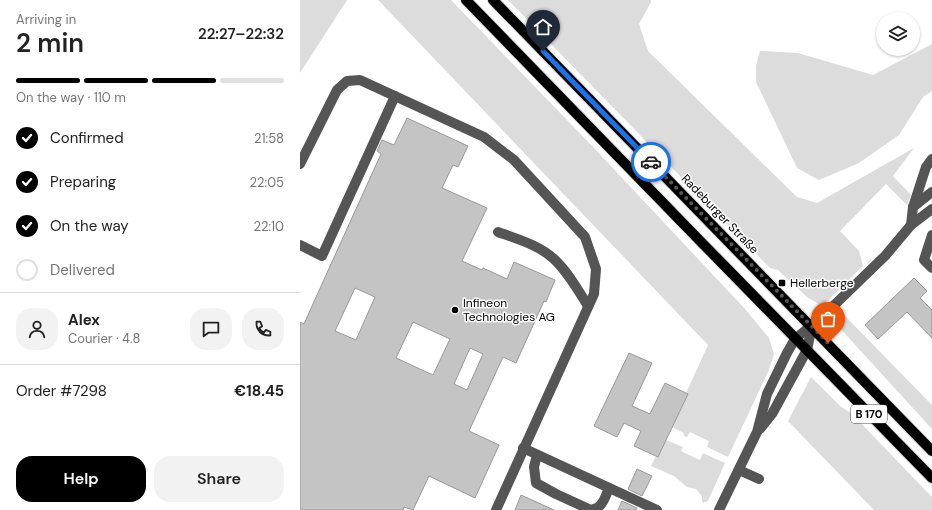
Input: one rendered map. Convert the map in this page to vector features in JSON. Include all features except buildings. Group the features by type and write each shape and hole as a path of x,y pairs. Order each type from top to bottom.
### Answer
{"main road":[{"name":"B 170","path":"466,0 932,478"},
{"name":"Radeburger Straße","path":"494,0 932,451"}],"street":[{"path":"300,164 337,90 347,82 360,80 484,137 514,160 585,237 596,269 594,294 496,510"},
{"path":"300,245 322,256 395,96"},
{"path":"911,225 913,207 926,167 932,159"},
{"path":"913,207 932,192"},
{"path":"719,510 757,432 767,394 795,339 812,326 885,256 911,225 932,209"},
{"path":"498,232 536,247 553,258 571,278 588,306"},
{"path":"932,235 924,260 932,268"},
{"path":"757,432 772,414 807,350 812,326"},
{"path":"523,448 657,510"},
{"path":"537,455 534,467 536,483 556,494 592,510 597,509 601,505 609,488"},
{"path":"739,470 760,479"}],"shaded area":[{"path":"300,0 347,0 300,73"},
{"path":"378,0 451,0 595,149 745,309 769,338 774,354 768,372 728,457 707,447 709,441 690,432 687,437 683,435 684,433 672,427 688,394 686,393 708,345"},
{"path":"508,0 651,0 639,24 648,51 797,197 817,203 914,148 893,176 911,195 907,205 886,184 840,231 859,251 863,266 822,306 807,297 778,270 770,268"},
{"path":"932,44 932,91 923,97 899,135 859,163 819,180 797,168 756,82 756,66 760,51 798,53 873,75 909,56 920,56 920,50"},
{"path":"843,310 843,314 932,405 932,429 837,325 837,317"},
{"path":"811,377 840,406 851,413 932,497 932,510 874,510 788,421"},
{"path":"666,440 683,447 681,451 700,460 703,453 725,463 708,501 703,503 702,496 696,489 687,487 674,476 651,466 656,456 658,457"}],"way so far":[{"path":"651,162 828,343"}],"place":[{"name":"Hellerberge","path":"782,283"},
{"name":"Infineon Technologies AG","path":"455,310"}],"route":[{"path":"543,51 651,162"}]}
